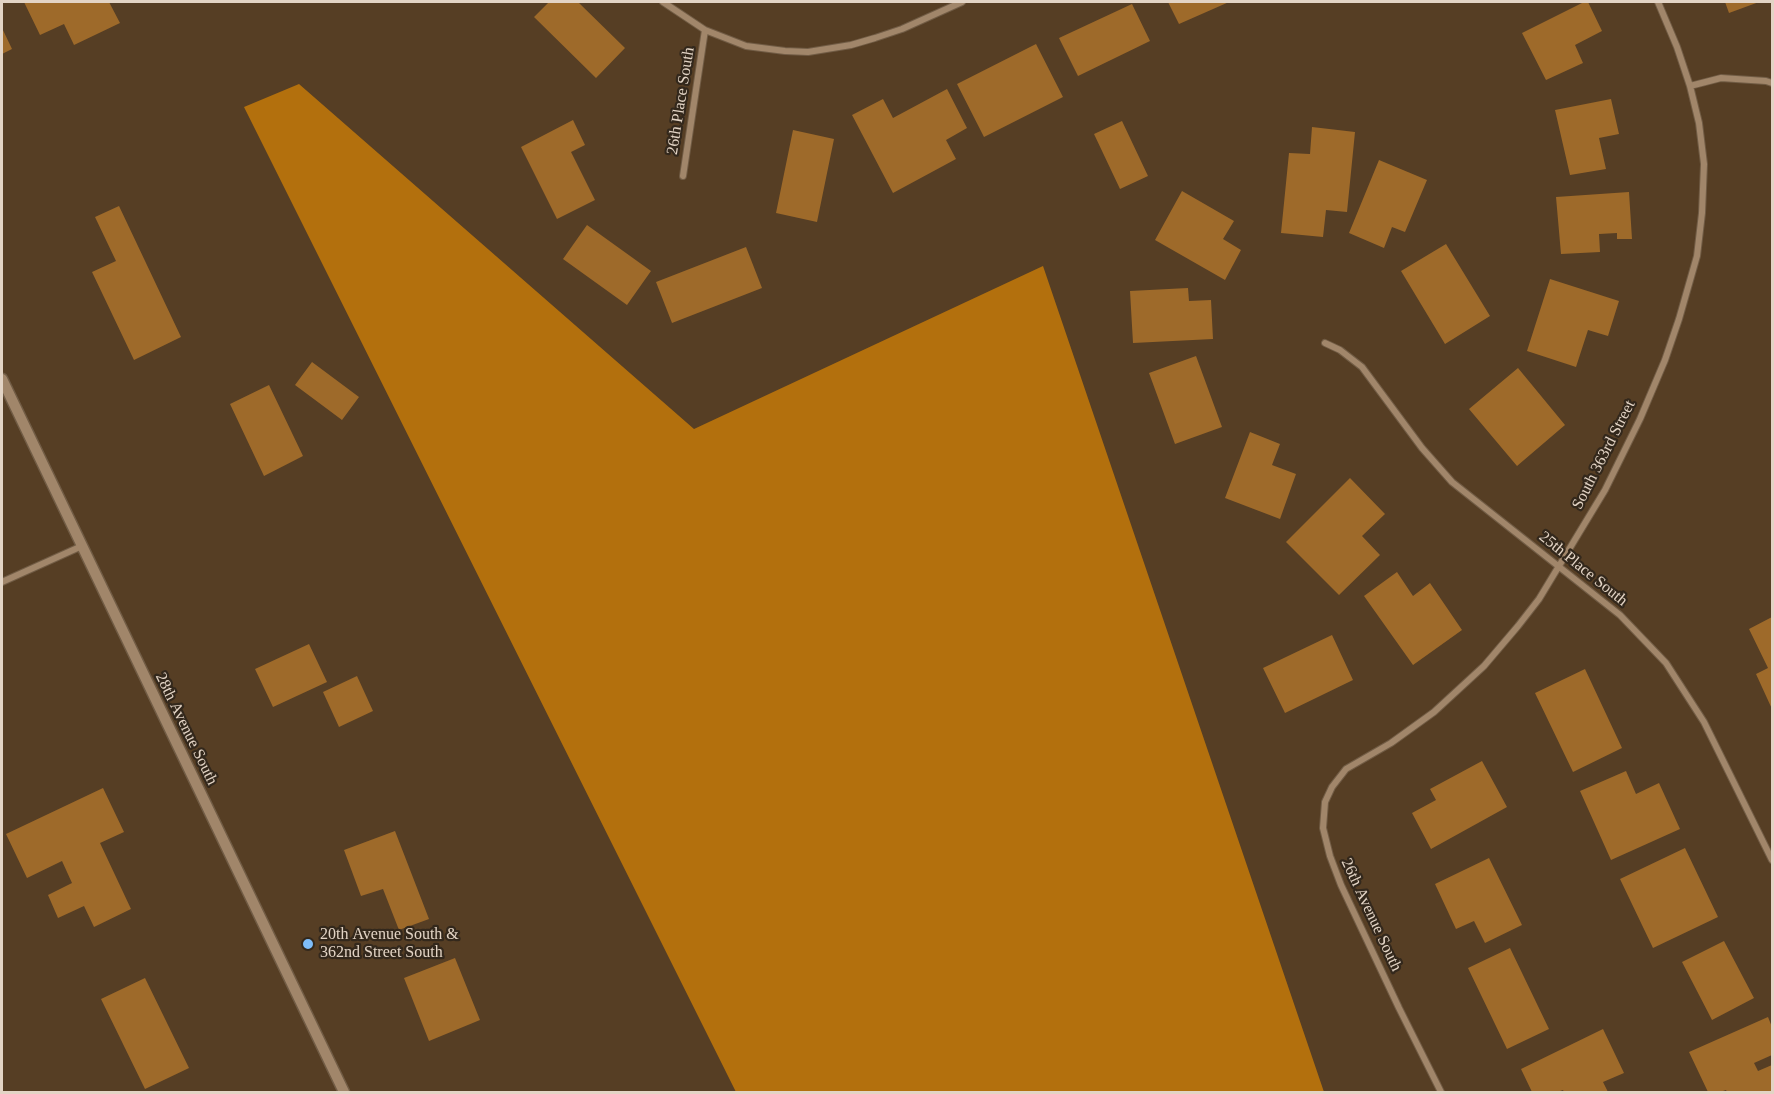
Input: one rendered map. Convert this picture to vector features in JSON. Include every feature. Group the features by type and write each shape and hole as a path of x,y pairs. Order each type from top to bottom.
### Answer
{"street":[{"path":"663,2 705,30 746,46 808,52 851,45 903,29 962,2"},
{"name":"South 363rd Street","path":"1368,757 1434,712 1484,666 1502,647 1539,599 1605,490 1640,419 1665,360 1697,256 1704,165 1699,123 1690,86 1658,2"},
{"name":"26th Place South","path":"682,176 705,30"},
{"path":"1690,86 1721,78 1773,83"},
{"name":"25th Place South","path":"1325,343 1340,350 1362,367 1422,448 1452,482 1620,615 1666,663 1704,722 1773,860"},
{"name":"28th Avenue South","path":"2,379 344,1092"},
{"path":"2,582 81,546"},
{"name":"26th Avenue South","path":"1368,757 1346,769 1329,792 1323,819 1327,850 1348,900 1441,1092"}],"shaded area":[{"path":"299,84 694,429 1043,266 1324,1092 736,1092 244,107"}],"building":[{"path":"24,2 109,2 120,23 74,45 64,24 40,35"},
{"path":"549,2 578,2 625,48 596,78 534,17"},
{"path":"1168,2 1229,2 1179,24"},
{"path":"1588,2 1602,31 1575,45 1583,63 1546,80 1522,33"},
{"path":"1725,2 1759,2 1729,13"},
{"path":"1132,4 1150,41 1078,76 1059,38"},
{"path":"2,28 12,49 2,54"},
{"path":"1036,44 1063,97 984,137 957,84"},
{"path":"947,89 967,128 946,140 956,159 893,193 852,115 883,99 893,118"},
{"path":"1611,99 1619,134 1599,138 1606,169 1570,175 1555,110"},
{"path":"573,120 585,145 571,152 595,200 557,219 521,147"},
{"path":"1122,121 1148,176 1120,189 1094,134"},
{"path":"1312,127 1355,132 1347,212 1326,210 1323,237 1281,233 1289,153 1310,154"},
{"path":"793,130 834,139 817,222 776,213"},
{"path":"1379,160 1427,180 1405,232 1392,227 1384,248 1349,233"},
{"path":"1182,191 1234,221 1223,239 1241,250 1225,280 1155,240"},
{"path":"1629,192 1632,239 1617,239 1617,233 1599,234 1600,252 1561,254 1556,197"},
{"path":"119,206 181,337 134,360 92,272 116,261 95,217"},
{"path":"587,225 651,271 627,305 563,259"},
{"path":"1446,244 1490,316 1445,344 1401,271"},
{"path":"746,247 762,288 672,323 656,282"},
{"path":"1550,279 1619,301 1608,336 1588,330 1576,367 1527,351"},
{"path":"1188,288 1189,301 1211,300 1213,339 1133,343 1130,291"},
{"path":"1196,356 1222,427 1175,444 1149,373"},
{"path":"312,362 359,397 342,420 295,385"},
{"path":"1518,368 1565,425 1517,466 1469,409"},
{"path":"269,385 303,456 264,476 230,404"},
{"path":"1250,432 1280,444 1272,465 1296,474 1280,519 1225,498"},
{"path":"1350,478 1385,514 1362,536 1380,555 1339,595 1286,542"},
{"path":"1397,572 1413,596 1430,583 1462,630 1413,665 1364,596"},
{"path":"1772,617 1772,709 1756,674 1768,668 1749,629"},
{"path":"1332,635 1353,680 1285,713 1263,668"},
{"path":"309,644 327,682 273,707 255,669"},
{"path":"1585,669 1622,748 1573,772 1535,693"},
{"path":"357,676 373,711 339,727 323,692"},
{"path":"1482,761 1507,807 1431,849 1412,813 1436,800 1430,789"},
{"path":"1626,771 1636,794 1659,783 1680,829 1611,860 1580,791"},
{"path":"103,788 124,832 100,843 131,909 94,927 84,906 58,918 48,895 72,883 62,861 27,878 6,834"},
{"path":"395,831 429,919 399,930 383,889 361,896 344,850"},
{"path":"1685,848 1718,917 1653,948 1620,879"},
{"path":"1489,858 1522,925 1485,943 1474,921 1456,929 1435,884"},
{"path":"1724,941 1754,998 1712,1020 1682,962"},
{"path":"1510,948 1549,1029 1507,1049 1468,968"},
{"path":"455,958 480,1020 429,1041 404,978"},
{"path":"145,978 189,1068 145,1089 101,999"},
{"path":"1768,1017 1772,1027 1772,1055 1754,1063 1758,1071 1772,1065 1772,1092 1727,1092 1726,1090 1708,1092 1689,1052"},
{"path":"1603,1029 1624,1073 1603,1082 1608,1092 1564,1092 1563,1090 1532,1092 1521,1069"}],"place":[{"name":"20th Avenue South & 362nd Street South","path":"308,944"}]}
